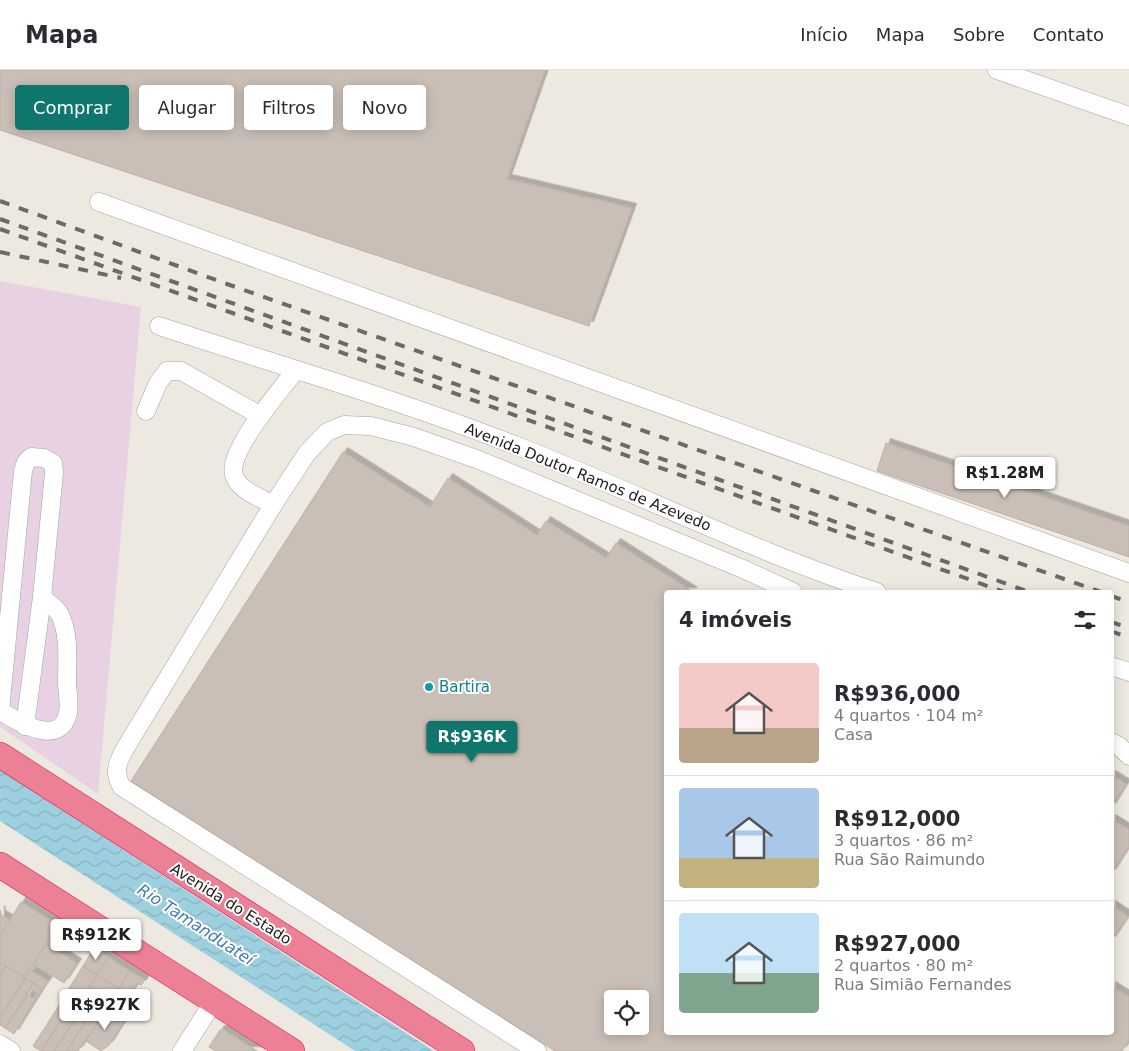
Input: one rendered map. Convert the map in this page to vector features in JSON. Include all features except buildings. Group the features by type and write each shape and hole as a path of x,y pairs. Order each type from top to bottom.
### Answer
{"highway":[{"name":"Avenida do Estado","path":"0,755 462,1051"},
{"path":"0,865 292,1051"}],"street":[{"path":"997,70 1129,116"},
{"path":"99,202 1129,573"},
{"name":"Avenida Doutor Ramos de Azevedo","path":"159,326 477,430 594,476 799,565 871,590"},
{"path":"146,411 158,382 167,371 180,371 261,416"},
{"path":"273,505 240,485 234,476 236,458 261,416 295,371"},
{"path":"537,1051 122,787 116,779 116,769 132,737 273,505 307,453 327,432 344,425 371,426 414,437 479,460 743,569 789,590"},
{"path":"25,726 42,597 54,473 53,463 44,458 31,457 26,462 23,471 0,711 25,726 41,731 52,730 62,724 68,713 67,639 58,613 42,597"},
{"path":"1114,667 1129,672"},
{"path":"1114,744 1129,756"},
{"path":"182,1051 214,1001"},
{"path":"0,1044 11,1051"}],"shaded area":[{"path":"0,281 141,307 98,794 0,727"}],"water":[{"name":"Rio Tamanduateí","path":"0,770 434,1051 355,1051 0,821"}],"railway":[{"path":"0,201 227,284 1095,590"},
{"path":"0,219 1023,590"},
{"path":"0,229 998,590"},
{"path":"0,252 121,278"},
{"path":"1114,597 1129,602"},
{"path":"1114,623 1129,628"},
{"path":"1114,632 1129,638"}],"place":[{"name":"Bartira","path":"429,687"}]}
